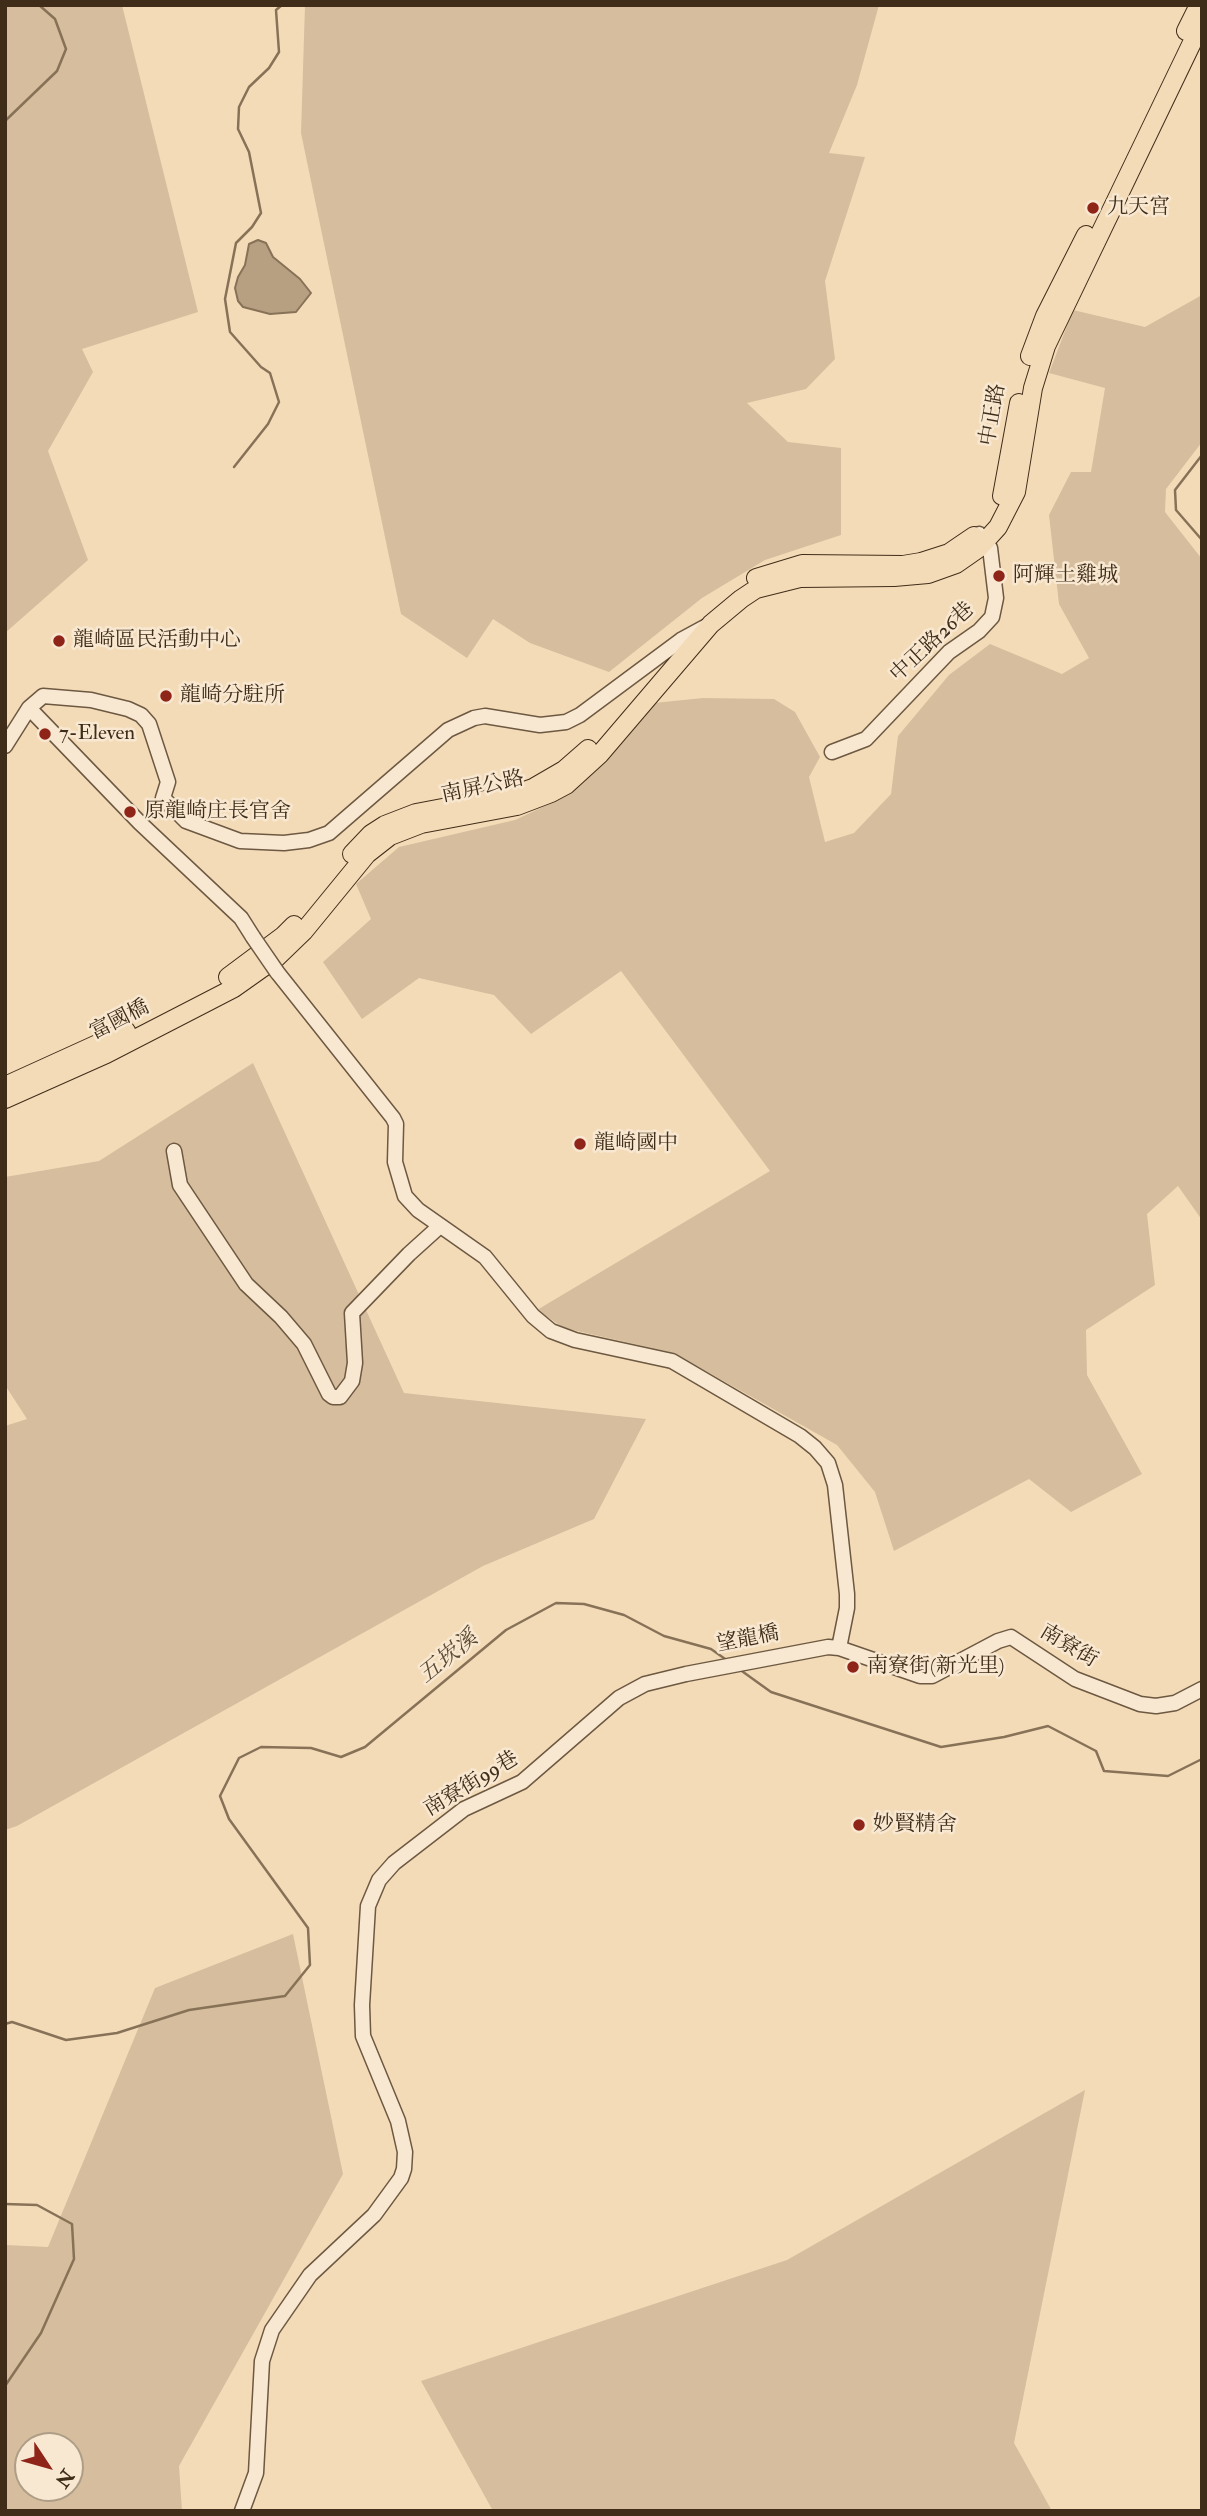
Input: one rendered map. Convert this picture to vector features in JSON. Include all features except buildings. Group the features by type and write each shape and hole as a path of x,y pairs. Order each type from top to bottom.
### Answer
{"main road":[{"name":"中正路","path":"711,624 741,599 771,584 820,576 894,577 928,573 956,564 981,537 1004,491 1021,387 1039,330 1199,5"},
{"name":"中正路","path":"681,640 730,592 764,574 802,565 888,565 921,562 949,553 998,527 1016,492 1033,388 1046,346 1202,22"},
{"name":"南屏公路","path":"248,970 275,959 291,945 367,854 390,836 421,824 517,806 566,785 600,754 711,624"},
{"name":"南屏公路","path":"248,970 312,905 359,846 385,825 416,813 516,794 550,780 580,758 681,640"},
{"name":"富國橋","path":"5,1086 112,1038 248,970"},
{"name":"富國橋","path":"5,1099 106,1054 205,1003 248,970"}],"street":[{"name":"中正路26巷","path":"832,752 866,739 949,652 979,631 992,617 996,598 989,548 981,537"},
{"path":"5,746 29,708 38,698 49,695 91,700 135,711 149,724 169,782 163,799 186,821 240,841 284,843 309,840 329,833 448,730 485,716 540,725 566,722 580,715 681,640 711,624"},
{"path":"29,708 139,823 241,918 277,972 393,1118 396,1124 395,1162 401,1187 405,1196 418,1210 485,1257 533,1317 551,1331 595,1345 672,1361 815,1448 828,1463 836,1495 847,1594 839,1648"},
{"path":"174,1151 180,1185 246,1284 281,1317 304,1344 333,1397 340,1396 352,1381 355,1363 352,1313 440,1226"},
{"name":"南寮街","path":"839,1648 920,1676 932,1676 998,1641 1011,1637 1075,1679 1140,1703 1156,1706 1175,1703 1202,1689"},
{"name":"望龍橋","path":"686,1674 817,1648 839,1648"},
{"name":"南寮街99巷","path":"242,2511 256,2473 262,2361 272,2330 310,2275 374,2215 401,2178 406,2160 398,2121 363,2036 362,2005 368,1906 379,1881 394,1863 464,1809 522,1782 619,1698 645,1684 686,1674"}],"shaded area":[{"path":"5,5 122,5 198,312 82,349 93,372 48,451 88,560 5,633"},
{"path":"305,5 879,5 857,85 829,153 865,157 825,281 835,359 806,389 747,403 788,442 841,448 841,535 765,560 702,598 609,672 530,643 493,619 467,658 401,614 301,133"},
{"path":"258,240 266,243 273,257 300,279 311,293 296,312 270,314 243,307 238,301 235,288 238,277 245,265 249,244"},
{"path":"1202,295 1202,442 1166,489 1165,512 1202,559 1202,1220 1178,1186 1147,1214 1155,1285 1086,1330 1087,1375 1142,1474 1071,1512 1029,1479 894,1551 875,1492 837,1445 674,1353 564,1328 537,1310 770,1171 621,971 531,1034 494,995 419,978 362,1019 323,962 371,919 356,884 399,847 515,820 564,797 605,760 654,703 703,698 774,699 795,712 820,757 809,777 825,842 854,833 891,794 898,736 949,675 990,644 1062,674 1089,658 1059,604 1049,515 1071,472 1091,472 1105,388 1049,373 1073,310 1145,327"},
{"path":"253,1063 404,1393 646,1419 594,1519 483,1566 17,1826 5,1830 5,1426 27,1419 5,1385 5,1177 99,1161"},
{"path":"293,1934 343,2174 179,2466 182,2511 5,2511 5,2245 48,2247 155,1988"},
{"path":"1085,2090 1014,2443 1052,2511 493,2511 421,2381 787,2260"}],"waterway":[{"path":"5,121 57,71 66,49 55,19 39,5"},
{"path":"234,467 268,424 279,402 270,373 261,367 230,332 225,299 236,243 261,213 249,152 238,129 239,107 249,87 269,68 279,52 276,10 282,5"},
{"path":"1202,455 1175,490 1176,510 1202,540"},
{"name":"五崁溪","path":"5,2024 12,2022 66,2040 117,2033 189,2010 285,1996 310,1965 308,1928 229,1819 220,1796 239,1758 261,1747 311,1748 341,1757 365,1747 506,1630 556,1603 584,1604 624,1615 664,1636 711,1649 728,1661"},
{"name":"五崁溪","path":"739,1669 771,1692 941,1747 1004,1737 1048,1726 1096,1751 1104,1771 1168,1776 1202,1759"},
{"name":"五崁溪","path":"5,2204 37,2205 72,2224 74,2259 41,2333 5,2386"}],"place":[{"name":"九天宮","path":"1093,208"},
{"name":"阿輝土雞城","path":"999,576"},
{"name":"龍崎區民活動中心","path":"59,641"},
{"name":"龍崎分駐所","path":"166,696"},
{"name":"7-Eleven","path":"45,734"},
{"name":"原龍崎庄長官舍","path":"130,812"},
{"name":"龍崎國中","path":"580,1144"},
{"name":"南寮街(新光里)","path":"853,1667"},
{"name":"妙賢精舍","path":"859,1825"}]}
